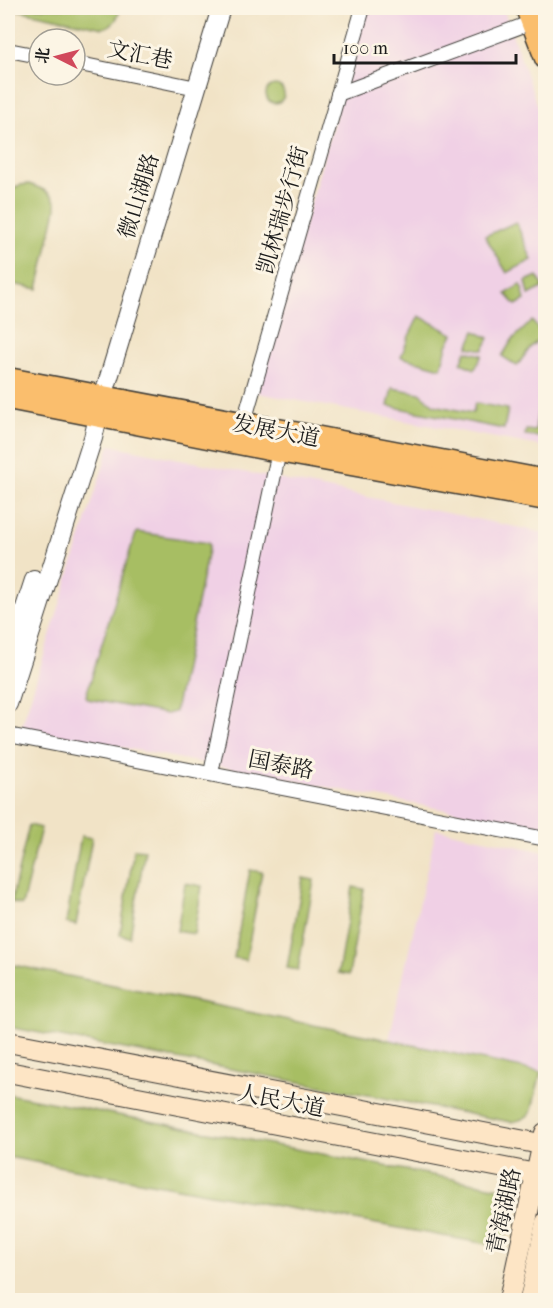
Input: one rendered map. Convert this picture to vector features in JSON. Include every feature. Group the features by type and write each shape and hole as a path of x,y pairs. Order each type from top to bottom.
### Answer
{"main road":[{"path":"535,16 546,58"},
{"name":"发展大道","path":"8,380 96,409 279,451 545,494"},
{"name":"发展大道","path":"8,398 243,425 545,494"},
{"name":"人民大道","path":"8,1042 544,1141"},
{"name":"人民大道","path":"8,1072 541,1175"},
{"name":"青海湖路","path":"509,1300 541,1175 544,1141"},
{"name":"青海湖路","path":"530,1300 542,1260 546,1222"}],"street":[{"name":"微山湖路","path":"8,660 78,448 96,409 221,8"},
{"name":"凯林瑞步行街","path":"243,425 363,8"},
{"path":"338,94 535,16"},
{"path":"8,50 27,54"},
{"name":"文汇巷","path":"87,65 197,88"},
{"name":"微山湖路","path":"8,704 93,438 96,409"},
{"path":"211,773 279,451"},
{"name":"国泰路","path":"8,735 546,839"}],"shaded area":[{"path":"366,8 503,8 545,128 545,447 257,393"},
{"path":"110,445 545,533 545,829 21,728"},
{"path":"436,829 545,852 546,1052 541,1072 389,1040"}],"green space":[{"path":"8,8 121,8 115,21 103,28"},
{"path":"275,85 281,88 284,94 281,100 275,103 269,100 266,94 269,88"},
{"path":"29,184 48,192 56,204 38,289 8,283 8,191 20,185"},
{"path":"516,222 532,260 507,273 485,236"},
{"path":"537,276 544,287 529,295 526,281"},
{"path":"521,284 525,300 516,305 506,294"},
{"path":"419,316 453,334 441,368 401,357"},
{"path":"532,321 543,335 517,366 502,356 512,340"},
{"path":"475,331 489,338 483,350 468,347"},
{"path":"466,351 482,355 475,369 461,363"},
{"path":"392,388 420,393 434,405 473,413 475,403 508,409 504,429 388,406"},
{"path":"539,406 545,407 545,438 525,435 526,430 535,431"},
{"path":"137,532 209,545 175,712 167,714 88,699 86,696"},
{"path":"29,825 41,828 22,905 11,902"},
{"path":"81,836 92,838 76,925 66,923"},
{"path":"134,849 145,850 130,937 120,935"},
{"path":"250,870 262,872 246,960 234,958"},
{"path":"303,878 314,880 298,970 287,968"},
{"path":"185,883 202,886 194,934 177,931"},
{"path":"353,887 364,889 349,975 338,973"},
{"path":"8,964 541,1072 531,1113 511,1122 8,1027"},
{"path":"8,1094 500,1188 512,1201 503,1247 8,1157"}]}
